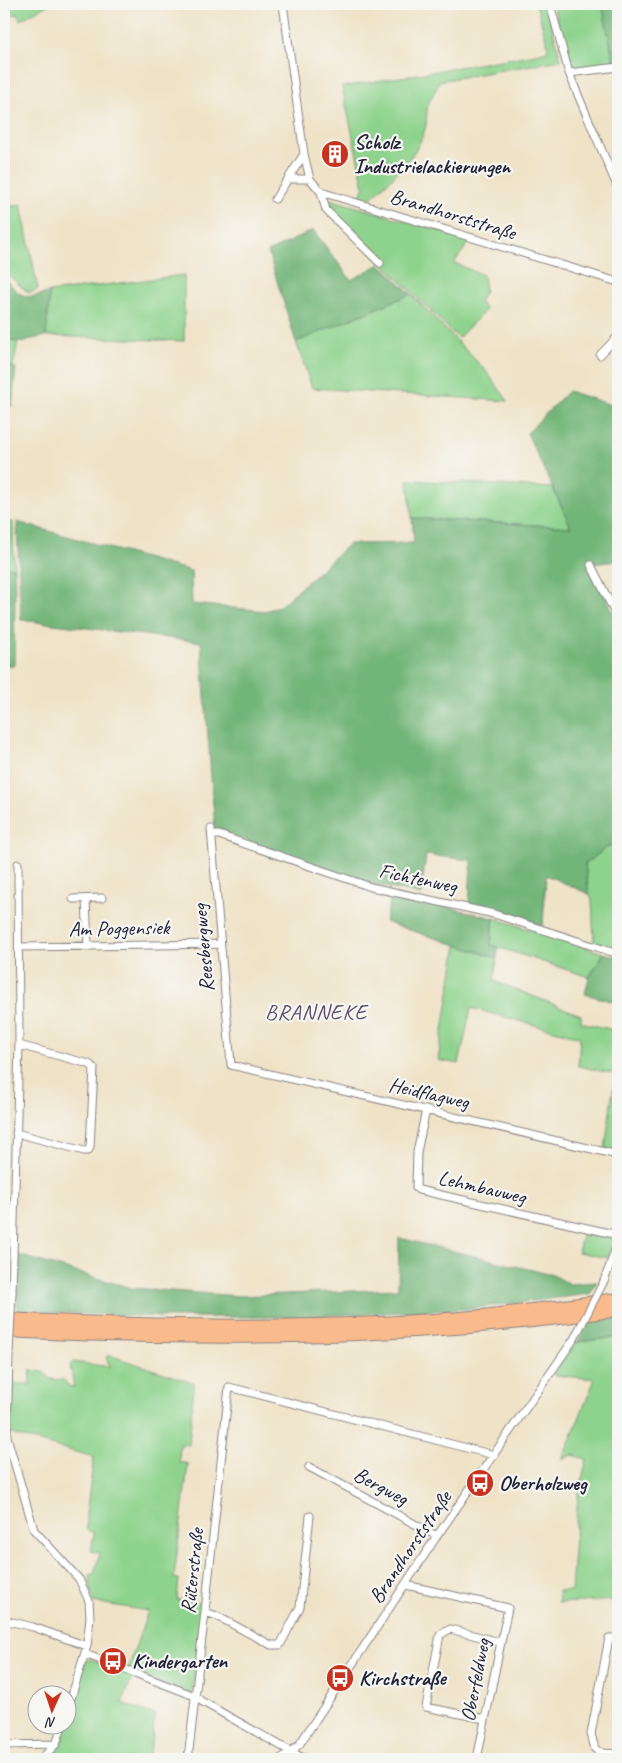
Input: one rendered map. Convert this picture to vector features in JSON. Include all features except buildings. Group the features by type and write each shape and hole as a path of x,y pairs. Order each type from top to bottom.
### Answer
{"highway":[{"path":"4,1319 160,1325 260,1326 373,1323 461,1318 618,1299"},
{"path":"4,1331 216,1336 373,1334 462,1328 618,1310"}],"street":[{"path":"283,4 304,154 310,179 320,192 326,210 380,263"},
{"path":"550,4 569,73 618,188"},
{"path":"569,73 618,66"},
{"path":"275,199 304,154"},
{"path":"288,179 310,179"},
{"name":"Brandhorststraße","path":"320,192 618,282"},
{"path":"600,354 618,336"},
{"path":"591,565 618,620"},
{"name":"Reesbergweg","path":"212,832 231,1065"},
{"name":"Fichtenweg","path":"212,832 371,887 494,914 618,954"},
{"path":"18,864 19,1045 12,1293 5,1436 34,1530 79,1579 89,1601 90,1617 87,1646 75,1686"},
{"path":"86,898 88,947"},
{"path":"73,899 102,898"},
{"name":"Am Poggensiek","path":"19,947 220,944"},
{"path":"16,1132 88,1151 90,1147 94,1068 89,1064 19,1045"},
{"name":"Heidflagweg","path":"231,1065 618,1156"},
{"name":"Lehmbauweg","path":"426,1110 417,1152 416,1188 419,1190 618,1236"},
{"path":"4,1221 13,1227"},
{"name":"Brandhorststraße","path":"280,1759 299,1745 437,1536 574,1339 604,1281 618,1243"},
{"name":"Rüterstraße","path":"188,1759 229,1387 494,1455"},
{"name":"Bergweg","path":"309,1466 437,1536"},
{"path":"205,1612 217,1616 271,1646 280,1645 300,1607 310,1516"},
{"name":"Oberfeldweg","path":"406,1584 508,1608 477,1759"},
{"path":"4,1620 33,1627 87,1646"},
{"path":"485,1719 426,1707 440,1635 450,1629 500,1642"},
{"path":"618,1638 609,1638 591,1734 595,1749 603,1753 618,1754"},
{"path":"85,1654 195,1696 290,1752 309,1759"},
{"path":"41,1759 56,1744 59,1736"},
{"path":"4,1745 56,1744"}],"green space":[{"path":"4,4 49,4 20,20 17,13 4,20"},
{"path":"536,4 546,4 561,60 439,81 428,105 426,125 422,137 410,158 367,202 359,198 364,187 342,87 547,51 548,46"},
{"path":"553,4 602,4 614,62 576,68 570,65"},
{"path":"602,4 618,4 618,61 614,62"},
{"path":"326,198 471,240 454,263 483,275 485,291 479,302 486,310 458,338 330,211 325,203"},
{"path":"21,204 38,289 29,293 8,275 4,267 4,208"},
{"path":"313,230 351,280 380,264 411,294 296,342 268,252"},
{"path":"184,275 184,341 46,336 50,292"},
{"path":"4,278 24,296 29,297 50,292 46,336 27,340 25,343 4,339"},
{"path":"411,294 486,371 508,401 312,388 296,342"},
{"path":"4,339 18,342 13,367 4,364"},
{"path":"4,364 16,368 12,406 4,405"},
{"path":"568,391 618,407 618,561 592,564 618,624 618,848 610,845 585,864 589,894 546,875 543,926 495,910 469,905 471,860 426,855 421,895 371,884 215,830 201,642 21,620 17,522 191,571 192,604 265,611 280,606 349,544 414,543 412,518 571,527 527,433"},
{"path":"408,480 553,488 571,527 412,518"},
{"path":"4,522 13,522 14,568 4,567"},
{"path":"4,567 14,568 14,666 4,666"},
{"path":"610,845 618,848 618,951 594,944 592,900 589,894 585,864"},
{"path":"392,894 494,918 491,945 498,947 497,958 385,922"},
{"path":"494,918 604,953 589,977 491,945"},
{"path":"457,945 497,958 494,981 581,1015 581,1022 618,1031 618,1152 605,1149 615,1074 578,1066 580,1037 471,1008 459,1064 438,1060"},
{"path":"604,953 618,957 618,1003 585,994 589,977"},
{"path":"583,1231 612,1238 613,1242 607,1258 578,1252"},
{"path":"399,1238 553,1275 570,1284 597,1282 590,1294 467,1309 294,1317 165,1317 17,1311 18,1255 131,1288 240,1296 398,1289"},
{"path":"618,1318 618,1337 577,1342 590,1323"},
{"path":"618,1337 618,1600 559,1603 558,1591 571,1591 578,1495 587,1459 572,1455 562,1460 595,1379 553,1375 577,1342"},
{"path":"109,1355 194,1383 189,1445 180,1444 179,1462 188,1464 174,1578 179,1579 177,1600 203,1602 192,1695 134,1673 122,1703 155,1715 149,1759 51,1759 59,1748 63,1736 78,1736 78,1686 84,1664 90,1659 127,1672 148,1611 93,1602 89,1575 94,1574 100,1553 91,1551 94,1533 87,1530 86,1514 94,1457 11,1434 14,1384 30,1384 31,1370 43,1371 50,1379 64,1380 69,1386 74,1387 70,1365 73,1362 110,1367 106,1357"}],"place":[{"name":"Scholz Industrielackierungen","path":"335,154"},
{"name":"Oberholzweg","path":"480,1483"},
{"name":"Kindergarten","path":"113,1661"},
{"name":"Kirchstraße","path":"340,1678"}],"district":[{"name":"BRANNEKE","path":"316,1011"}]}
